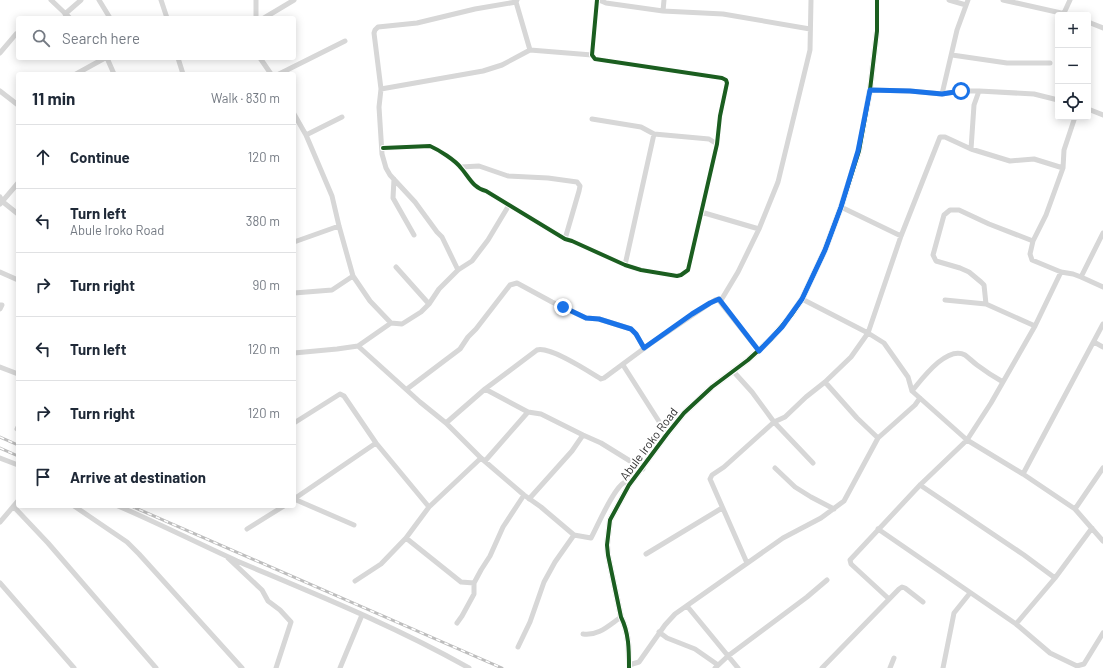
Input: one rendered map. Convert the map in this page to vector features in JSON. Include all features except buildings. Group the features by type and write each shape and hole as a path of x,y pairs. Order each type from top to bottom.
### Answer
{"street":[{"path":"51,0 68,16"},
{"path":"65,14 81,0"},
{"path":"99,0 109,16"},
{"path":"161,0 166,16"},
{"path":"256,0 256,16"},
{"path":"267,16 294,0"},
{"path":"592,55 598,0 606,3 663,11 723,14 810,29"},
{"path":"663,11 664,0"},
{"path":"720,302 738,272 759,229 778,182 810,50 811,0"},
{"name":"Abule Iroko Road","path":"629,666 627,635 621,617 607,545 610,520 630,485 667,434 691,406 712,387 759,351 782,327 802,299 825,250 841,207 858,151 870,90 877,30 877,0"},
{"path":"942,94 958,30 967,2 949,0"},
{"path":"1004,0 1059,12"},
{"path":"1064,12 1070,0"},
{"path":"458,270 442,237 436,232 415,202 386,168 382,154 383,148 379,107 381,89 374,33 378,28 417,23 475,9 517,1 530,50"},
{"path":"1091,23 1103,28"},
{"path":"0,53 16,34"},
{"path":"283,72 345,41"},
{"path":"381,89 483,71 502,65 530,50 592,55 598,60 722,78 726,80 727,83 720,116 717,144 688,270 682,275 677,276 641,270 625,265 565,239 486,191 480,189 470,180 461,167 442,152 430,146 383,148"},
{"path":"952,55 1007,63 1050,63"},
{"path":"80,72 102,60"},
{"path":"107,60 113,72"},
{"path":"179,60 182,72"},
{"path":"261,60 270,72"},
{"path":"870,90 910,91 942,94 961,91 978,91 1034,94 1055,99"},
{"path":"0,91 16,103"},
{"path":"971,149 974,105 978,91"},
{"path":"1091,111 1103,115"},
{"path":"306,135 342,117"},
{"path":"296,118 306,135 332,196 339,226 354,276 370,301 391,323"},
{"path":"592,119 641,127 654,134 709,139 717,144"},
{"path":"1074,120 1064,150 1063,168 1046,215 1033,241 1030,254 1032,260 1061,272 1081,277 1103,287"},
{"path":"625,265 654,134"},
{"path":"747,563 710,482 710,479 712,475 735,458 774,422 785,417 806,397 825,382 851,357 868,333 900,236 940,137 945,137 971,149 1010,161 1034,158 1063,168"},
{"path":"461,167 479,166 508,176 548,178 577,182 580,186 580,191 565,239"},
{"path":"394,179 393,198 414,235"},
{"path":"16,185 1,201 16,212"},
{"path":"296,352 358,346 391,323 402,324 421,312 429,304 439,289 458,270 472,261 509,205"},
{"path":"841,207 900,236"},
{"path":"986,304 984,284 982,282 969,272 936,261 934,258 933,255 944,215 950,210 959,210 1033,241"},
{"path":"701,212 759,229"},
{"path":"296,241 339,226"},
{"path":"1081,277 1103,234"},
{"path":"396,267 429,304"},
{"path":"0,272 16,279"},
{"path":"889,599 851,564 850,560 920,485 966,440 991,403 1035,326 1061,272"},
{"path":"296,293 332,290 354,276"},
{"path":"407,389 460,349 510,284 513,283 517,283 586,318 599,319 631,329 636,334 644,348"},
{"path":"446,423 486,389 536,350 540,349 564,358 601,378 604,378 644,348 710,303 719,299 759,351"},
{"path":"802,299 868,333 884,343 908,378 912,391 966,440 1023,474 1075,509 1103,541"},
{"path":"945,300 986,304 1035,326"},
{"path":"0,305 2,306 0,309"},
{"path":"1023,474 1103,324"},
{"path":"1094,342 1103,347"},
{"path":"358,346 446,423 483,460 574,535 591,538 614,494 621,484 625,482 630,485"},
{"path":"912,391 942,359 950,355 958,354 964,354 989,374 1003,382"},
{"path":"623,365 667,434"},
{"path":"0,368 16,373"},
{"path":"733,371 752,392 774,422 812,463"},
{"path":"825,382 857,418 878,438"},
{"path":"486,389 528,412 541,414 601,443 643,469"},
{"path":"296,423 340,394 344,396 376,443 429,507"},
{"path":"629,666 639,662 659,632 675,614 783,538 821,518 844,501 878,438 915,405 920,398"},
{"path":"355,581 381,564 406,538 429,507 483,460 528,412"},
{"path":"529,499 572,451 582,435"},
{"path":"296,498 376,443"},
{"path":"0,458 16,464"},
{"path":"775,468 795,487 834,509"},
{"path":"1075,509 1103,468"},
{"path":"920,485 1024,555 1055,578"},
{"path":"457,623 474,594 474,584 490,556 503,527 524,495"},
{"path":"296,500 354,525"},
{"path":"0,522 16,504"},
{"path":"14,507 48,543 156,668"},
{"path":"77,508 127,542 242,668"},
{"path":"123,508 145,517 225,556 362,615 447,656 468,668"},
{"path":"247,529 281,508"},
{"path":"646,554 722,508"},
{"path":"1016,624 1055,578 1092,528"},
{"path":"878,529 1016,624 1050,653 1077,666 1084,664 1103,632"},
{"path":"518,647 530,622 544,582 555,562 574,535"},
{"path":"406,538 461,582 474,584"},
{"path":"225,556 262,590 268,601 280,610 291,622 276,668"},
{"path":"659,632 667,638 708,656 717,666 728,656 807,598 827,580"},
{"path":"0,583 74,668"},
{"path":"822,668 902,587 923,602"},
{"path":"943,668 954,613 970,593"},
{"path":"687,606 738,668"},
{"path":"340,668 362,615"},
{"path":"584,634 598,634 621,617"},
{"path":"890,668 894,658"}],"railway":[{"path":"0,437 16,444"},
{"path":"0,448 16,455"},
{"path":"136,508 502,668"}],"cycle path":[{"path":"383,148 430,146 455,162 472,182 482,190 565,239 625,265 641,270 677,276 681,275 688,270 717,144 720,116 727,83 726,80 722,78 595,59 592,55 597,0"},
{"path":"629,668 629,648 627,635 621,617 608,555 607,545 610,520 629,485 684,413 712,387 748,360 771,339 792,314 802,299 825,250 859,151 870,90 877,31 877,0"}],"route":[{"path":"563,307 586,318 599,319 631,329 636,334 644,348 692,314 719,299 759,351 782,327 802,299 825,250 841,207 862,137 870,90 910,91 942,94 961,91"}]}
